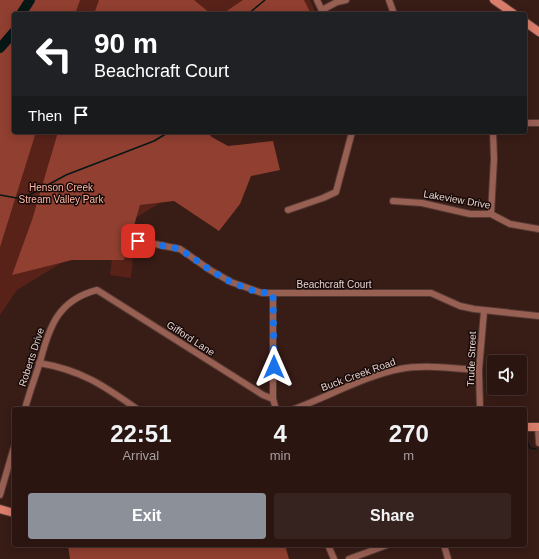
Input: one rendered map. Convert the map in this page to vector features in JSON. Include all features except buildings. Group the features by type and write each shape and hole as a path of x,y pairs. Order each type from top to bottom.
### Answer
{"main road":[{"path":"494,0 511,12"},
{"path":"527,23 539,32"},
{"path":"527,427 539,427"},
{"path":"0,509 12,512"}],"street":[{"path":"317,0 323,12 337,2 346,0"},
{"path":"389,0 393,12"},
{"path":"527,123 539,123"},
{"path":"288,210 336,192 351,134"},
{"path":"491,214 494,160 493,134"},
{"name":"Lakeview Drive","path":"393,201 422,203 470,214 491,214 510,224 539,229"},
{"name":"Beachcraft Court","path":"138,241 180,249 210,270 231,282 251,290 273,294 431,293 460,306 484,311 539,316"},
{"name":"Roberts Drive","path":"26,407 46,338 55,319 62,309 80,296 99,290"},
{"name":"Gifford Lane","path":"99,290 211,363 263,395 273,399"},
{"path":"273,294 273,399 275,407"},
{"name":"Trude Street","path":"480,407 479,370 484,311"},
{"path":"39,363 63,367 83,374 134,407"},
{"name":"Buck Creek Road","path":"299,407 381,374 400,369 425,367 479,370"},
{"path":"539,427 539,443"},
{"path":"0,495 12,454"},
{"path":"329,547 334,559"},
{"path":"349,559 382,547"},
{"path":"445,547 448,559"}],"green space":[{"name":"Henson Creek Stream Valley Park","path":"0,0 310,0 315,12 12,12 12,134 210,134 229,161 17,290 0,315"},
{"path":"0,0 80,0 76,12 12,12 12,134 35,134 0,247"},
{"path":"99,0 194,0 209,12 95,12"},
{"path":"243,0 304,0 310,12 225,12"},
{"path":"57,134 210,134 210,136 228,146 273,141 280,170 251,176 240,204 219,231 174,201 140,205 124,260 72,260 12,275 32,220"},
{"path":"119,245 134,247 131,278 110,275 113,249"},
{"path":"68,547 286,547 289,559 70,559"}],"waterway":[{"path":"22,12 30,0"},
{"path":"250,12 265,0"},
{"path":"0,48 12,34"},
{"path":"0,195 22,199 66,175 154,141 166,134"},
{"path":"527,441 530,448 536,449"}],"route":[{"path":"138,241 171,246 180,249 188,253 195,260 210,270 231,282 251,290 273,294 274,367"}]}
